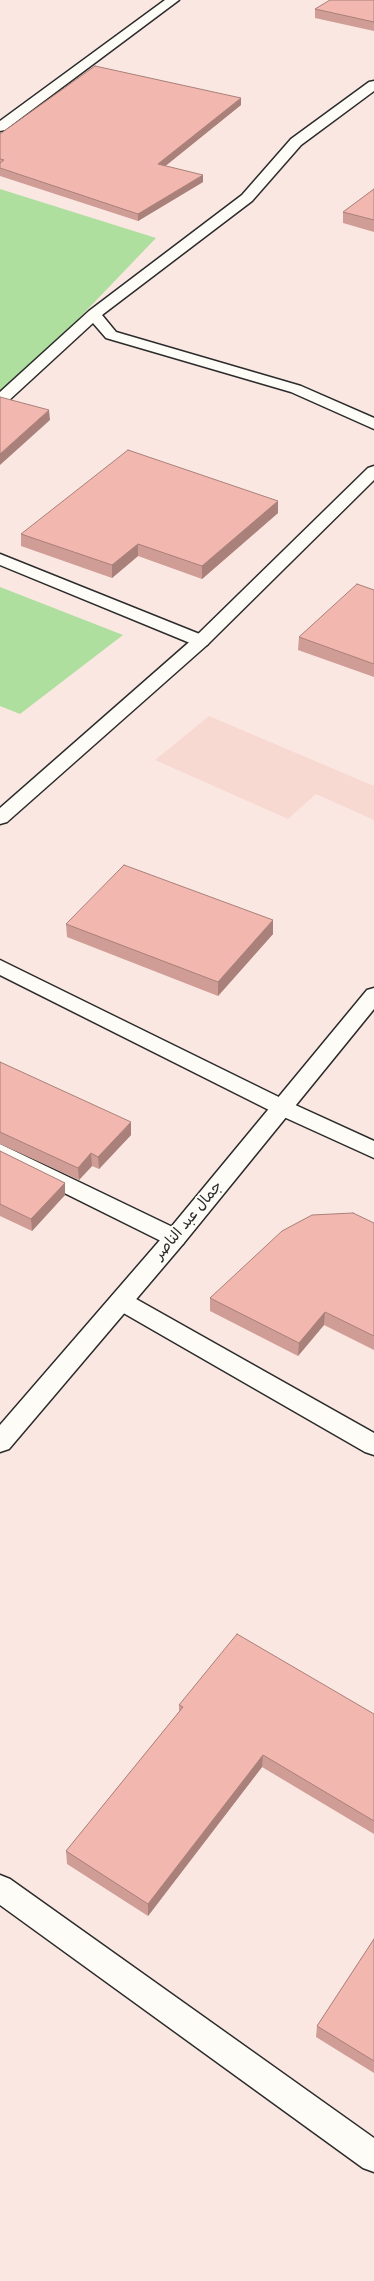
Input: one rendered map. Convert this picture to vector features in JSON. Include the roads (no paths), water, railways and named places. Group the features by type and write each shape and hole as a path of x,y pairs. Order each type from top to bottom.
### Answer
{"street":[{"path":"0,127 173,0"},
{"path":"0,400 94,314 247,198 296,142 374,85"},
{"path":"94,314 111,335 296,390 374,424"},
{"path":"0,818 201,641 374,471"},
{"path":"0,559 201,641"},
{"path":"0,967 282,1108 374,1150"},
{"name":"جمال عبد الناصر","path":"0,1442 175,1238 374,995"},
{"path":"0,1152 175,1238"},
{"path":"121,1301 374,1445"},
{"path":"0,1888 374,2157"}]}
